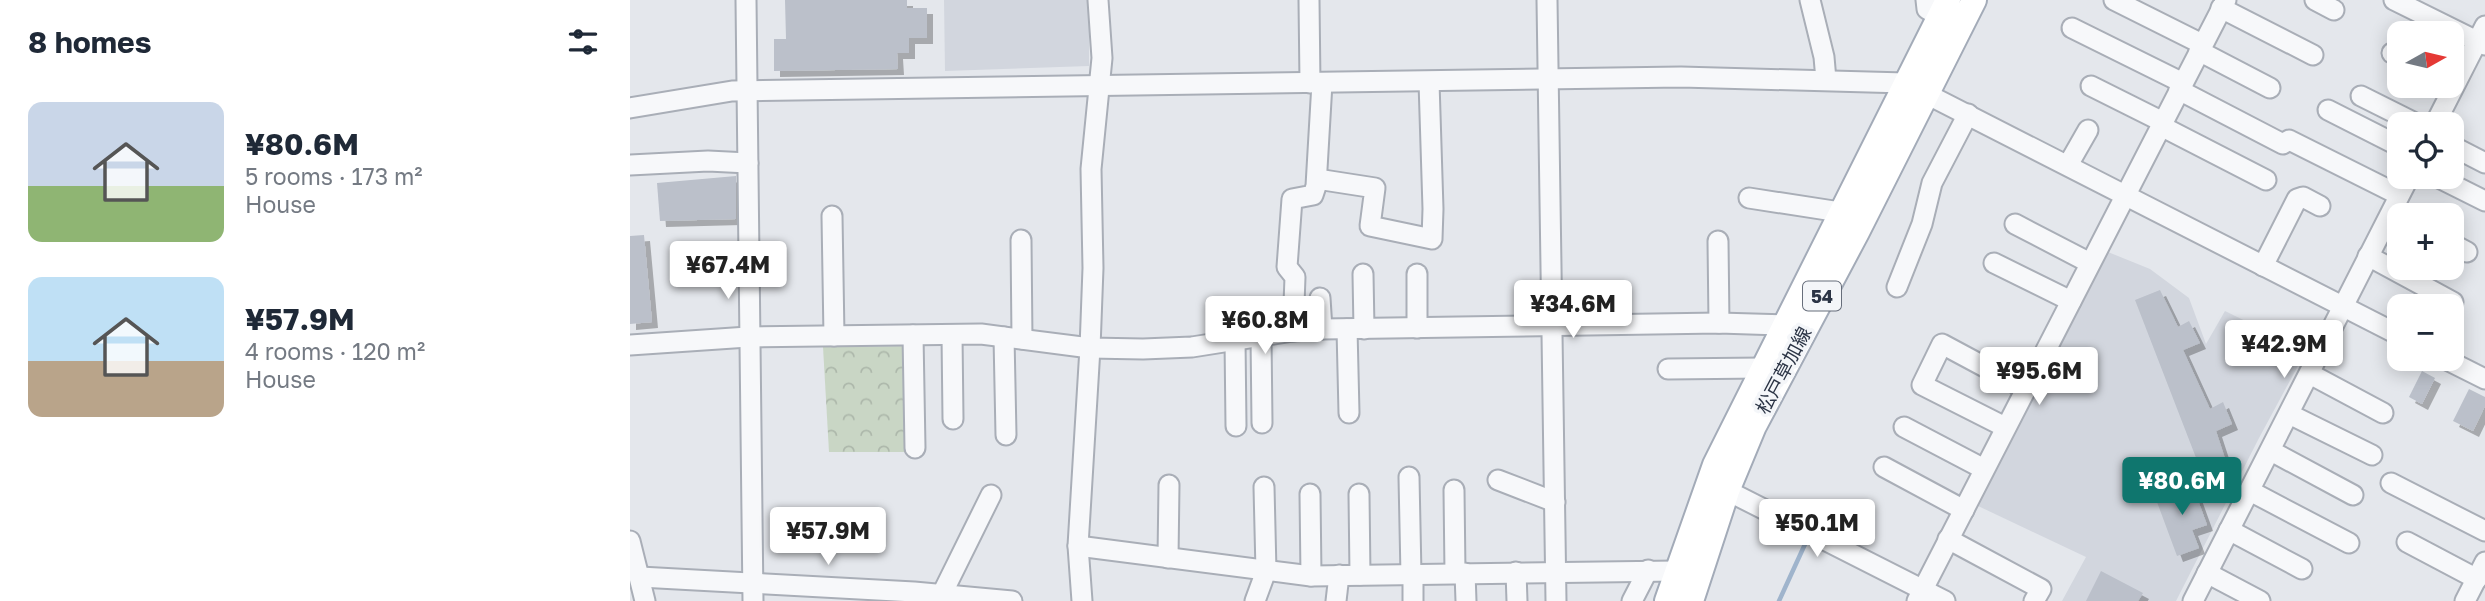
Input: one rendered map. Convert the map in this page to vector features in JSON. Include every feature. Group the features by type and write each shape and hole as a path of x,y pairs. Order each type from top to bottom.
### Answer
{"main road":[{"name":"松戸草加線","path":"1690,601 1717,486 1762,368 1840,212 1973,0"},
{"name":"松戸草加線","path":"1667,601 1676,571 1717,486 1857,232 1916,88 1938,5"}],"street":[{"path":"746,0 753,592"},
{"path":"1082,601 1077,546 1093,268 1091,169 1102,58 1098,0"},
{"path":"1293,331 1295,277 1287,267 1292,199 1313,195 1317,179 1316,83 1309,0"},
{"path":"1547,0 1556,601"},
{"path":"1810,0 1824,57 1826,80"},
{"path":"2114,0 2270,88"},
{"path":"2315,0 2334,10"},
{"path":"2394,0 2482,37 2464,67"},
{"path":"1920,595 2126,195 2220,4 2313,55"},
{"path":"2072,28 2286,142 2388,203"},
{"path":"630,108 732,92 1100,86 1681,77 1826,80 1916,88 2387,329"},
{"path":"1317,179 1375,188 1370,226 1432,239 1429,82"},
{"path":"2091,86 2266,180"},
{"path":"2361,96 2393,112"},
{"path":"2328,110 2387,140"},
{"path":"1897,287 1922,224 1932,183 1968,114"},
{"path":"2068,165 2088,130"},
{"path":"2464,152 2485,163"},
{"path":"630,165 708,161 748,163"},
{"path":"2461,189 2485,201"},
{"path":"2263,266 2297,199 2303,197 2320,206"},
{"path":"1749,198 1840,212"},
{"path":"832,216 834,336"},
{"path":"2193,601 2387,223"},
{"path":"2015,224 2090,263"},
{"path":"1006,435 1021,240"},
{"path":"1718,241 1719,323"},
{"path":"2368,256 2438,294"},
{"path":"1994,262 2071,301"},
{"path":"1349,413 1363,274"},
{"path":"1417,274 1418,328"},
{"path":"1320,298 1322,329"},
{"path":"630,345 748,337 952,335 1013,338 1090,348 1192,347 1322,329 1719,323 1784,325"},
{"path":"913,335 915,448"},
{"path":"952,335 953,419"},
{"path":"1261,336 1262,423"},
{"path":"1235,340 1236,426"},
{"path":"2005,427 1922,385 1942,344 2026,389"},
{"path":"1668,369 1762,368"},
{"path":"2464,368 2485,379"},
{"path":"2309,374 2384,413"},
{"path":"2289,414 2372,455"},
{"path":"1904,427 1984,469"},
{"path":"2271,451 2353,495"},
{"path":"1884,467 1964,510"},
{"path":"1409,477 1413,601"},
{"path":"1498,480 1555,502"},
{"path":"2391,483 2485,531"},
{"path":"1168,558 1169,485"},
{"path":"1717,486 1920,595 1945,601"},
{"path":"1255,601 1266,571 1264,487"},
{"path":"1454,490 1460,573 1466,601"},
{"path":"2250,491 2349,543"},
{"path":"1310,494 1311,576"},
{"path":"1359,494 1360,575"},
{"path":"954,597 991,495"},
{"path":"2229,530 2302,569"},
{"path":"1948,539 2041,589 2034,601"},
{"path":"630,541 645,601"},
{"path":"2407,542 2481,571 2465,601"},
{"path":"1077,546 1311,576 1676,571"},
{"path":"1632,601 1648,570"},
{"path":"1516,572 1517,601"},
{"path":"2207,573 2260,601"},
{"path":"1336,601 1339,575"},
{"path":"640,577 753,592 954,597 1004,601"}],"shaded area":[{"path":"944,0 1089,0 1089,66 945,71"},
{"path":"2108,252 2150,269 2189,298 2206,344 2225,311 2306,351 2176,601 2062,601 2086,557 1976,505"}],"green space":[{"path":"907,346 907,452 829,452 823,347"}],"building":[{"path":"785,0 907,0 907,8 927,8 927,38 909,38 909,53 897,53 898,69 774,71 774,39 786,39"},
{"path":"736,176 736,219 660,221 657,183"},
{"path":"644,235 652,322 630,324 630,236"},
{"path":"2160,290 2178,327 2189,321 2200,343 2183,350 2210,409 2223,402 2232,424 2216,431 2230,474 2205,481 2135,300"},
{"path":"2422,371 2435,378 2422,404 2409,397"},
{"path":"2469,389 2485,397 2485,406 2473,431 2453,421"},
{"path":"2191,481 2207,525 2192,530 2199,548 2177,556 2157,502 2164,500 2161,492"},
{"path":"2101,571 2143,593 2138,601 2086,601"}],"waterway":[{"path":"1779,601 1806,542"}]}
